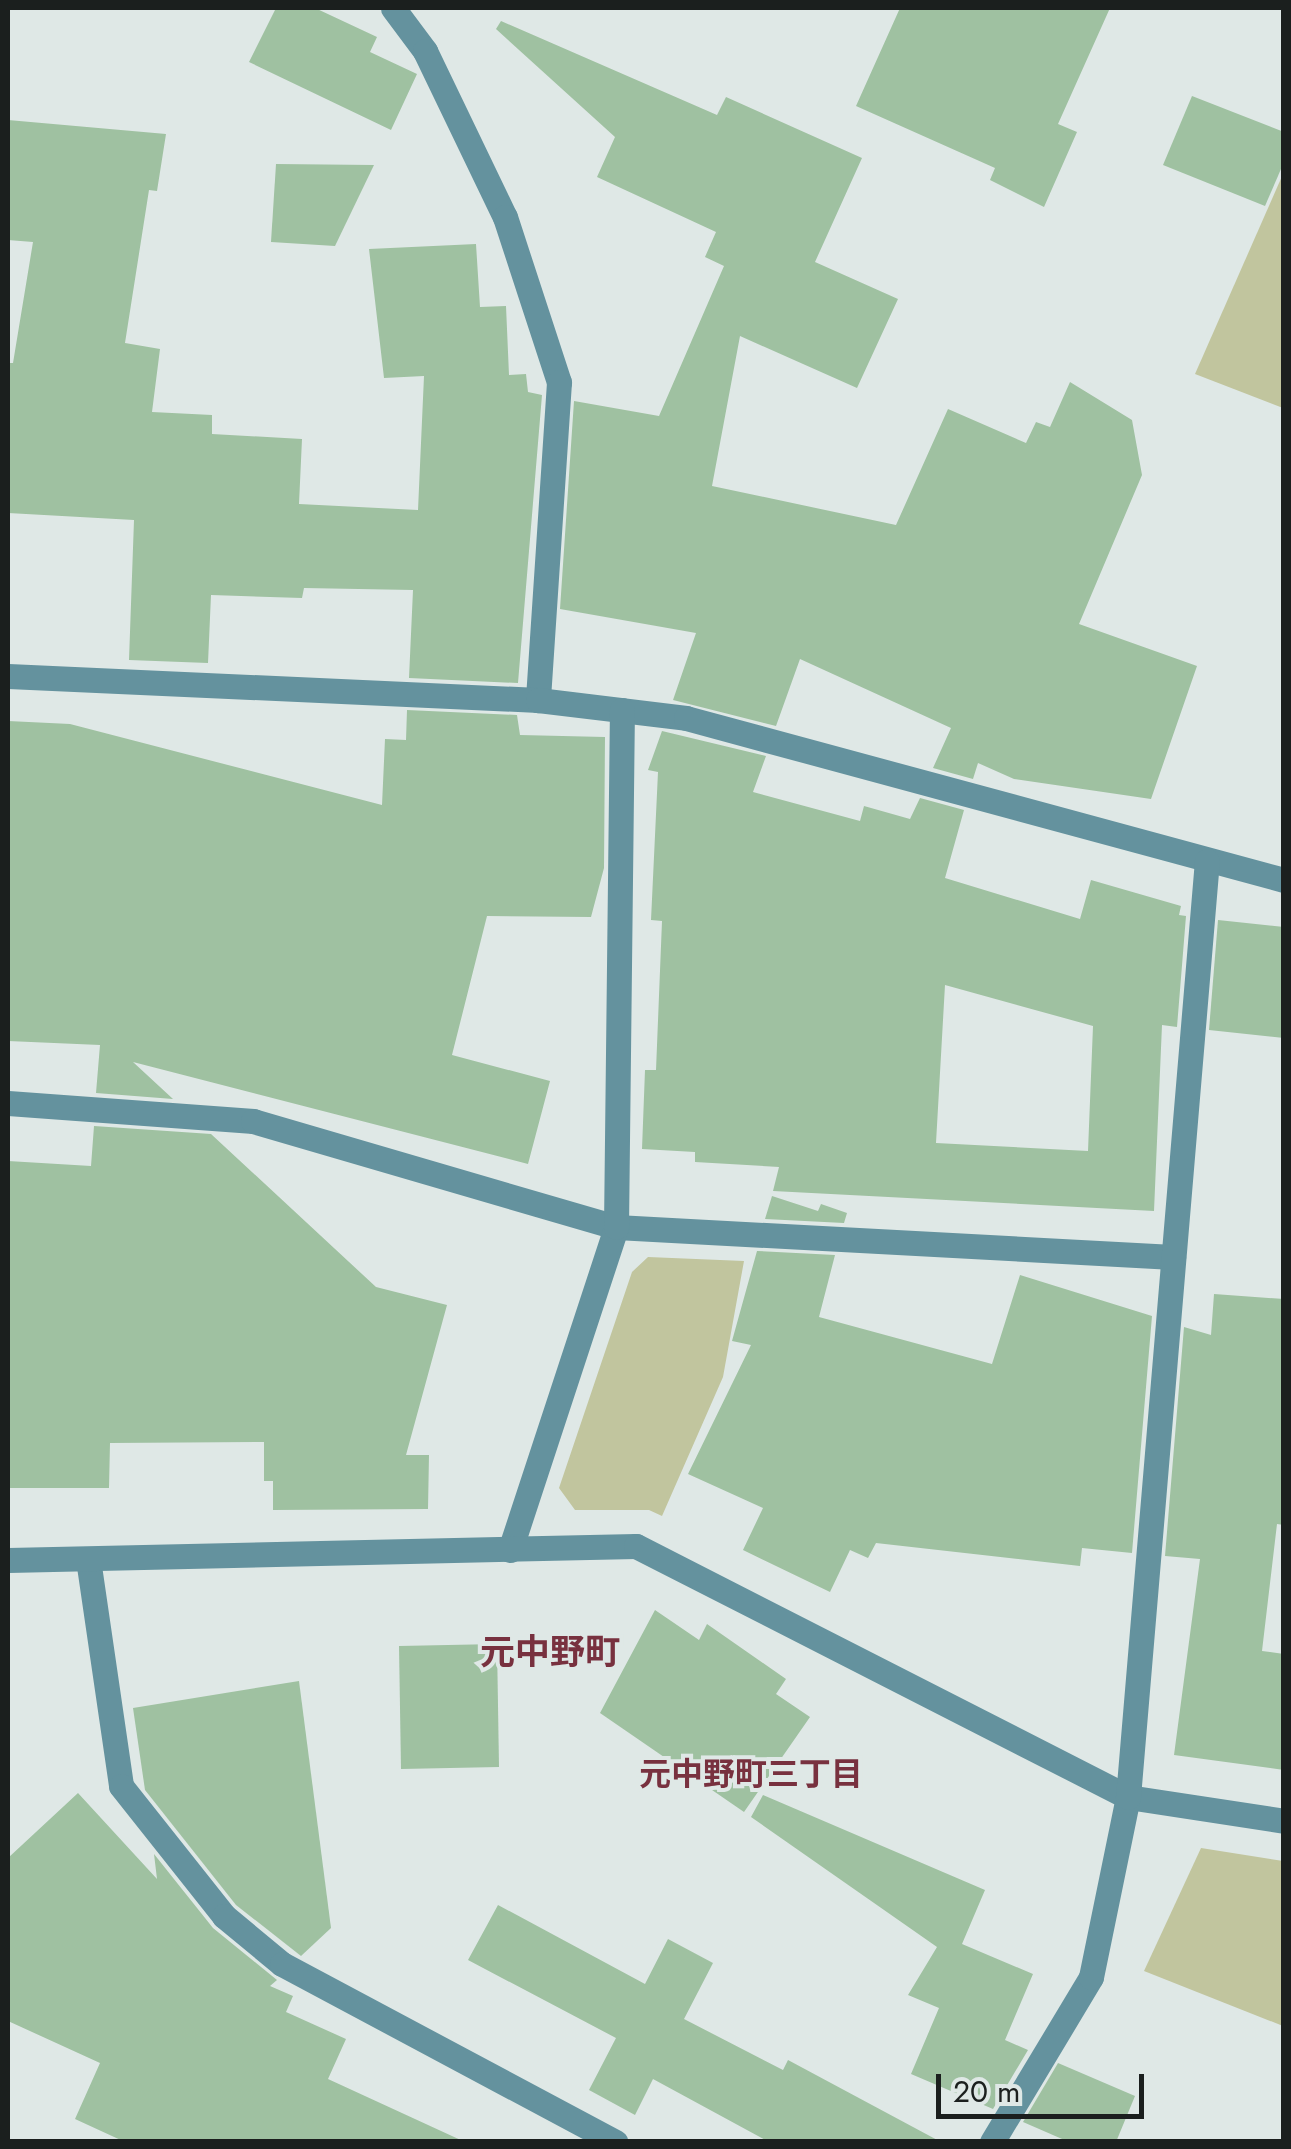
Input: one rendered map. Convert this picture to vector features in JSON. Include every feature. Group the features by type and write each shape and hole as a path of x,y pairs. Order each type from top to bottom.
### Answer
{"street":[{"path":"393,8 425,51 506,217 559,382 538,700"},
{"path":"8,676 538,700 686,718 1284,880"},
{"path":"510,1550 616,1226 622,710"},
{"path":"992,2142 1091,1977 1128,1797 1207,861"},
{"path":"8,1103 253,1122 616,1226 1174,1257"},
{"path":"8,1560 636,1546 1128,1797 1284,1821"},
{"path":"88,1558 121,1786 224,1916 282,1964 616,2142"}],"green space":[{"path":"1283,174 1283,408 1195,374"},
{"path":"648,1257 744,1261 723,1377 662,1516 649,1510 575,1510 559,1488 632,1272"},
{"path":"1201,1848 1283,1861 1283,2026 1144,1971"}],"building":[{"path":"276,8 315,8 377,37 370,52 417,74 391,130 249,62"},
{"path":"900,8 1110,8 1058,124 1077,132 1044,207 990,180 995,168 856,106"},
{"path":"501,21 717,115 726,97 862,158 815,262 898,299 857,388 740,336 712,486 896,525 948,409 1026,443 1036,422 1050,427 1070,382 1132,420 1142,475 1079,624 1197,666 1151,799 1014,779 978,763 973,779 933,768 951,728 800,659 776,726 673,700 696,633 560,609 574,401 659,416 724,266 705,257 716,232 597,177 615,137 496,29"},
{"path":"1192,96 1284,132 1284,162 1265,206 1163,165"},
{"path":"8,120 166,134 157,191 149,190 125,343 160,349 152,412 212,415 212,434 302,439 299,504 418,510 424,376 384,378 369,249 476,244 480,307 506,306 509,375 526,374 528,392 542,395 518,683 409,678 413,590 304,588 302,598 211,595 208,663 129,660 134,520 8,513 8,363 13,363 33,242 8,240"},
{"path":"276,164 374,165 335,246 271,242"},
{"path":"407,710 517,715 520,735 605,737 604,868 591,917 487,916 452,1055 550,1081 528,1164 133,1062 173,1099 96,1093 100,1045 8,1041 8,721 70,724 382,805 385,739 406,740"},
{"path":"662,731 766,756 753,792 860,821 864,806 910,819 920,798 964,810 945,878 1080,919 1091,880 1181,906 1179,915 1186,916 1177,1027 1162,1025 1154,1211 773,1191 779,1167 695,1162 695,1152 642,1149 645,1070 656,1070 662,921 651,920 658,772 648,770","holes":["945,985 1093,1026 1088,1151 936,1143"]},
{"path":"1218,920 1284,927 1284,1038 1209,1030"},
{"path":"94,1126 211,1134 376,1287 447,1305 406,1455 429,1455 428,1509 273,1510 273,1481 264,1481 264,1442 110,1443 109,1488 8,1488 8,1161 91,1166"},
{"path":"772,1196 818,1211 821,1204 847,1213 844,1223 765,1219"},
{"path":"757,1251 835,1255 819,1317 992,1364 1020,1275 1152,1316 1132,1553 1082,1548 1080,1566 876,1543 868,1558 850,1550 830,1592 743,1550 763,1508 688,1474 751,1345 732,1341"},
{"path":"1214,1294 1284,1299 1284,1525 1277,1524 1262,1651 1284,1654 1284,1770 1174,1755 1200,1559 1165,1556 1184,1327 1211,1335"},
{"path":"655,1610 699,1640 707,1624 786,1679 776,1694 810,1717 744,1812 600,1713"},
{"path":"497,1644 499,1767 401,1769 399,1646"},
{"path":"299,1681 331,1928 301,1956 236,1905 145,1790 133,1708"},
{"path":"78,1793 157,1879 154,1854 213,1928 277,1980 270,1986 293,1996 286,2012 346,2039 328,2079 465,2142 125,2142 75,2119 100,2063 8,2021 8,1858"},
{"path":"763,1795 985,1890 962,1944 1033,1974 1005,2040 1028,2050 993,2109 911,2074 939,2008 908,1995 937,1947 751,1817"},
{"path":"498,1905 645,1984 668,1939 713,1963 684,2019 783,2070 788,2060 941,2142 769,2142 653,2079 635,2115 589,2090 616,2038 468,1960"},
{"path":"1058,2063 1135,2096 1116,2142 1069,2142 1023,2122"}],"district":[{"name":"元中野町","path":"550,1652"},
{"name":"元中野町三丁目","path":"751,1774"}]}
